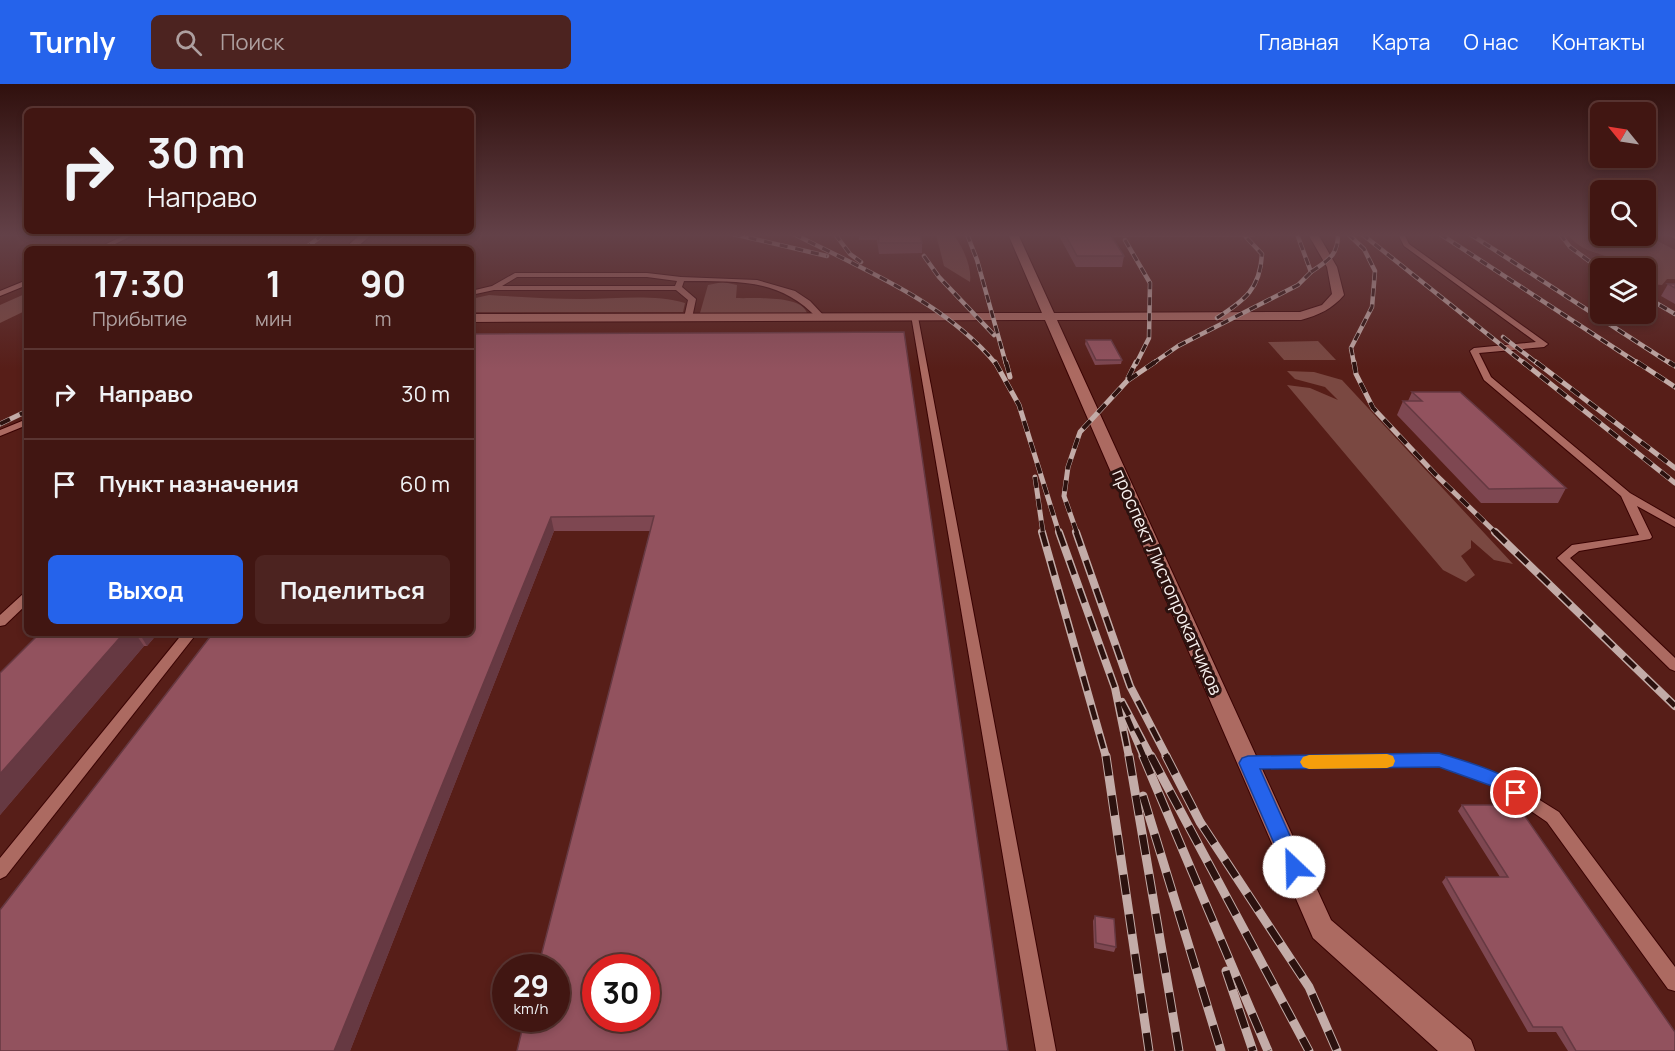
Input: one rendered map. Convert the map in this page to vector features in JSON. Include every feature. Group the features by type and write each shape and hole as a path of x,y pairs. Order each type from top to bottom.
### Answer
{"street":[{"name":"проспект Листопрокатчиков","path":"1033,279 1322,929 1460,1051"},
{"path":"474,318 1301,316 1326,307 1338,295 1335,279"}],"lane":[{"path":"494,288 508,279"},
{"path":"662,279 680,284 692,299 688,318"},
{"path":"1454,279 1544,344 1474,351 1487,378 1626,494 1675,524"},
{"path":"474,292 494,288 752,280 792,292 811,304 821,317"},
{"path":"0,294 24,283"},
{"path":"914,317 1046,1051"},
{"path":"0,433 24,423"},
{"path":"1626,494 1646,537 1576,548 1563,558 1675,666"},
{"path":"0,622 24,600"},
{"path":"0,872 188,636"},
{"path":"1248,763 1439,760 1498,781 1553,817 1675,982"}],"shaded area":[{"path":"1656,279 1667,279 1662,285 1656,285"},
{"path":"723,282 737,285 736,298 786,300 803,307 807,313 700,313 708,285"},
{"path":"24,294 24,311 0,323 0,305"},
{"path":"489,295 571,299 648,298 685,303 683,312 474,312 474,298"},
{"path":"1318,341 1336,360 1284,360 1268,342"},
{"path":"1287,371 1314,372 1342,380 1513,564 1494,560 1471,540 1471,548 1461,556 1475,575 1466,582 1443,570 1287,385 1310,388 1338,400 1325,387 1295,379"}],"building":[{"path":"904,332 1008,1051 517,1051 522,1032 570,1032 570,954 542,954 654,516 551,517 334,1051 0,1051 0,910 211,636 474,636 474,334"},
{"path":"1086,340 1111,340 1122,360 1096,360"},
{"path":"1412,392 1460,392 1566,488 1489,489 1403,401 1422,401"},
{"path":"37,636 121,636 0,774 0,673"},
{"path":"1462,805 1517,805 1675,1032 1675,1051 1576,1051 1562,1027 1533,1027 1446,877 1508,877"},
{"path":"1095,916 1114,919 1116,947 1096,943"}],"railway":[{"path":"883,279 928,305 953,323 976,342 996,364"},
{"path":"941,279 994,335"},
{"path":"982,279 1006,364"},
{"path":"1136,364 1149,338 1150,283 1148,279"},
{"path":"1217,318 1243,299 1257,279"},
{"path":"1152,364 1178,346 1298,285 1304,279"},
{"path":"1354,364 1351,348 1372,307 1374,279"},
{"path":"1419,279 1525,364"},
{"path":"1509,279 1639,364"},
{"path":"1540,279 1671,364"},
{"path":"1656,303 1675,314"},
{"path":"1503,337 1538,364"},
{"path":"995,362 1019,405 1059,533"},
{"path":"1006,362 1010,377"},
{"path":"1128,378 1136,362"},
{"path":"1077,533 1064,496 1068,467 1080,432 1127,381 1155,362"},
{"path":"1354,362 1356,374 1373,408 1434,473 1496,533"},
{"path":"1523,362 1675,483"},
{"path":"1536,362 1675,468"},
{"path":"1637,362 1675,387"},
{"path":"1669,362 1675,366"},
{"path":"0,424 24,412"},
{"path":"1035,477 1043,533"},
{"path":"1042,532 1106,757"},
{"path":"1059,532 1115,688 1129,757"},
{"path":"1076,532 1130,686 1167,757"},
{"path":"1495,532 1675,706"},
{"path":"1122,702 1151,757"},
{"path":"1127,717 1144,757"},
{"path":"1106,756 1149,1051"},
{"path":"1129,756 1179,1051"},
{"path":"1143,756 1268,1051"},
{"path":"1151,756 1309,1051"},
{"path":"1166,756 1200,822 1309,987 1337,1051"},
{"path":"1143,796 1221,1051"},
{"path":"1226,971 1253,1051"}],"slow traffic":[{"path":"1309,762 1387,761"}],"route":[{"path":"1294,867 1248,763 1439,760 1498,781 1516,793"}]}
